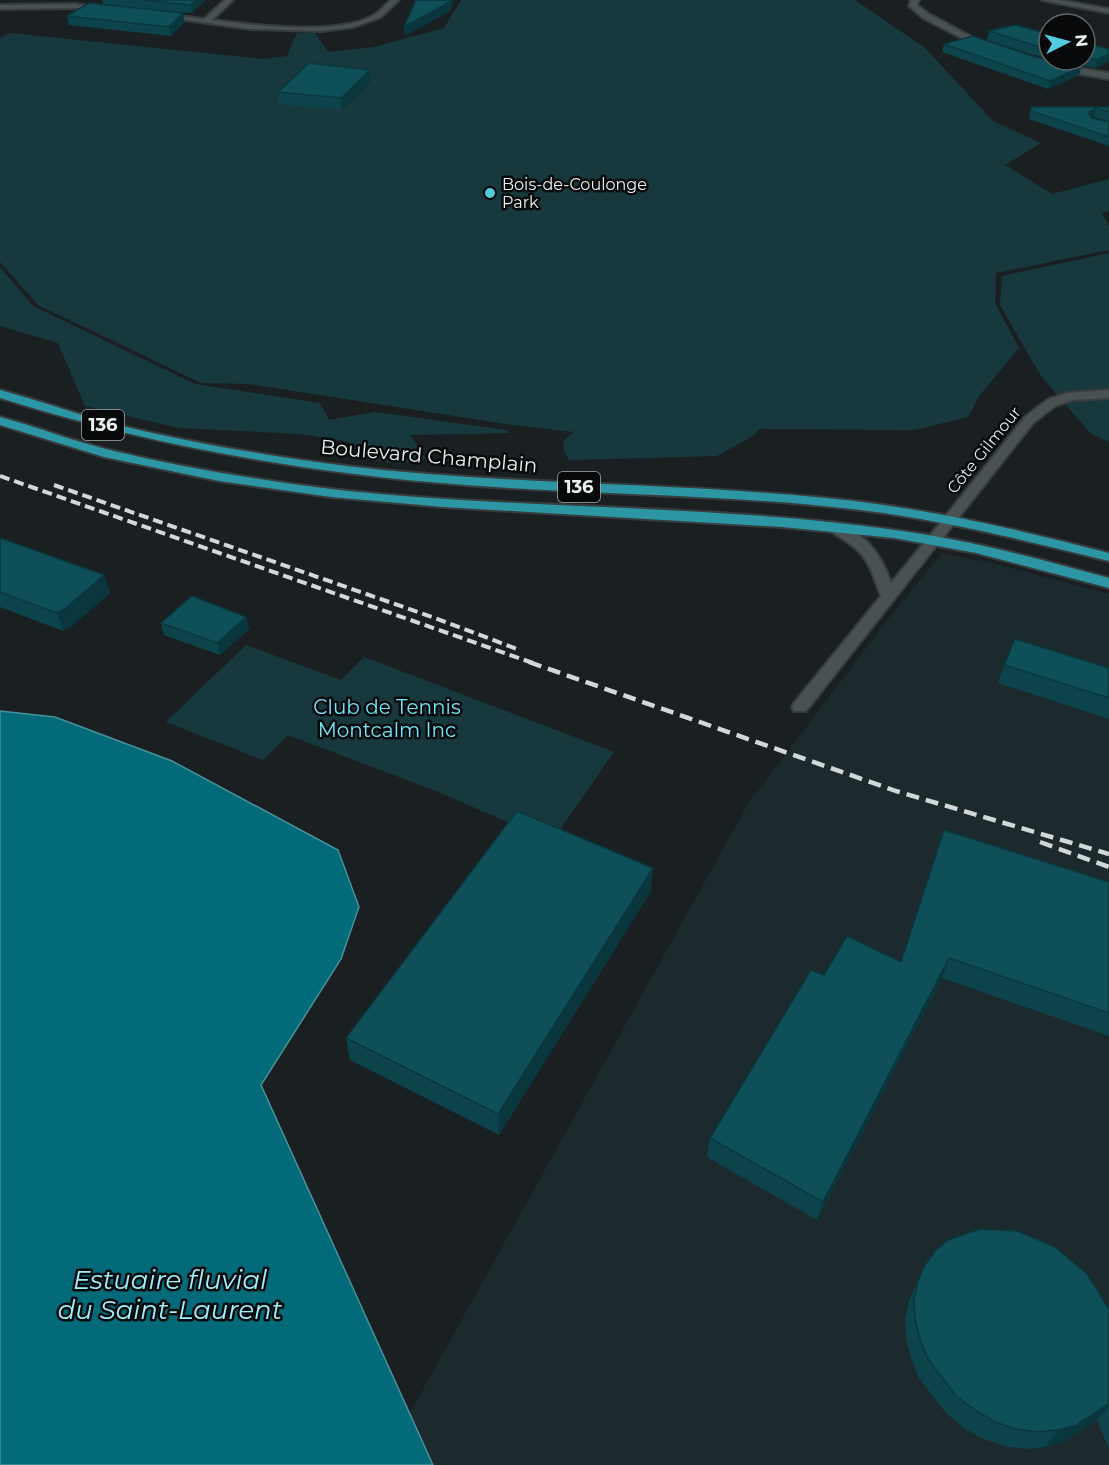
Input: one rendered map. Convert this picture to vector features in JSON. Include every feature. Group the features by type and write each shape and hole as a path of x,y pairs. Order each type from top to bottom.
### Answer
{"main road":[{"name":"Boulevard Champlain","path":"0,394 76,418 152,437 287,462 369,473 468,481 827,502 951,519 1109,557"},
{"name":"136","path":"0,421 70,444 148,463 249,482 315,491 476,506 705,517 835,528 933,541 994,553 1109,583"}],"street":[{"path":"75,6 85,0"},
{"path":"207,20 230,0"},
{"path":"155,15 286,29 332,28 370,20 391,8 395,0"},
{"path":"915,0 913,6 926,16 970,41 992,49"},
{"path":"1046,0 1109,11"},
{"path":"0,7 75,6 114,10"},
{"path":"1085,72 1109,76"},
{"name":"Côte Gilmour","path":"800,707 1029,420 1051,403 1071,396 1109,394"},
{"path":"835,528 867,546 877,560 888,595"}],"shaded area":[{"path":"942,553 992,563 1109,594 1109,1465 433,1465 410,1413 748,804 886,622"}],"green space":[{"name":"Bois-de-Coulonge Park","path":"461,0 855,0 925,48 993,121 1041,143 1005,165 1052,194 1109,179 1109,211 1102,213 1109,226 1109,250 996,273 995,303 1019,348 979,396 968,417 915,430 759,429 753,436 717,456 569,460 564,451 563,441 574,432 506,424 249,384 201,383 38,305 0,262 0,38 10,33 263,59 287,56 297,33 315,33 328,52 374,47 444,28"},
{"path":"1109,253 1109,442 1090,433 1041,376 1000,305 1002,276"},
{"path":"0,267 33,306 195,384 320,403 329,420 375,412 506,430 511,433 410,435 426,459 401,464 370,460 376,455 345,441 300,434 179,428 85,406 58,343 0,326"},
{"name":"Club de Tennis Montcalm Inc","path":"246,645 341,680 364,657 614,752 552,841 436,791 288,735 263,760 166,722"}],"water":[{"name":"Estuaire fluvial du Saint-Laurent","path":"0,711 55,717 172,761 338,850 359,907 341,959 261,1085 433,1465 0,1465"}],"building":[{"path":"143,0 196,0 191,5"},
{"path":"416,0 451,0 404,27"},
{"path":"89,3 183,13 169,27 67,16"},
{"path":"1015,25 1037,31 1037,46 1036,46 989,31"},
{"path":"973,36 1037,57 1037,72 1070,72 1050,81 944,44"},
{"path":"1097,46 1109,49 1109,54 1097,60"},
{"path":"309,63 370,70 341,98 278,92"},
{"path":"1031,107 1109,107 1109,112 1096,108 1088,113 1092,118 1109,122 1109,137 1031,111"},
{"path":"0,538 104,575 57,613 0,592"},
{"path":"192,596 246,617 217,643 161,623"},
{"path":"1015,639 1109,668 1109,698 1004,665"},
{"path":"517,811 653,868 498,1114 346,1038"},
{"path":"944,830 1109,882 1109,1013 949,958 823,1202 710,1138 811,970 824,975 847,936 901,962"},
{"path":"980,1229 1017,1231 1055,1247 1087,1274 1109,1309 1109,1404 1076,1425 1038,1432 1016,1429 995,1422 956,1396 928,1359 915,1319 914,1300 918,1281 935,1251 948,1240"}],"railway":[{"path":"0,476 533,663"},
{"path":"54,485 435,618 517,649"},
{"path":"529,662 896,791 1109,854"},
{"path":"1040,842 1109,867"}],"place":[{"name":"Bois-de-Coulonge Park","path":"490,193"}]}
